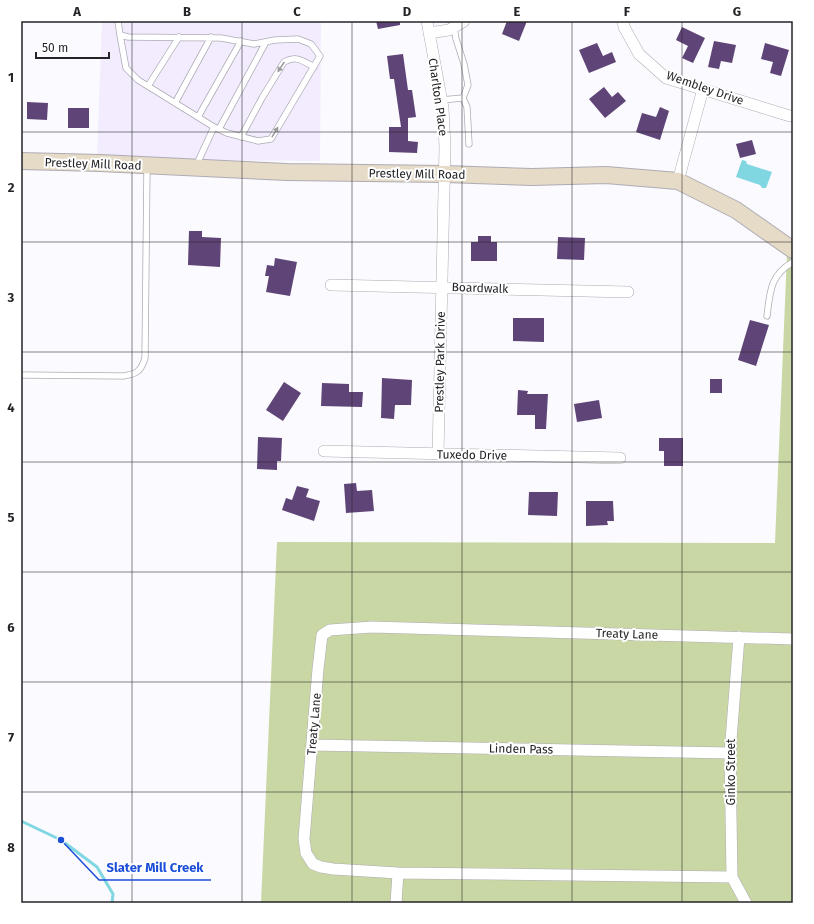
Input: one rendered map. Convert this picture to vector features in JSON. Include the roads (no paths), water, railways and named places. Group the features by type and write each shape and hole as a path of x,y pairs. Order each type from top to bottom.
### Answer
{"street":[{"name":"Charlton Place","path":"427,21 441,100 445,147 445,174"},
{"path":"429,33 449,30 464,21"},
{"name":"Wembley Drive","path":"623,21 624,27 640,54 666,78 790,116"},
{"path":"678,181 703,89"},
{"name":"Prestley Mill Road","path":"21,162 286,172 445,174 532,177 606,175 678,181 736,210 793,250"},
{"name":"Prestley Park Drive","path":"438,454 445,174"},
{"name":"Boardwalk","path":"331,285 628,292"},
{"name":"Tuxedo Drive","path":"324,451 620,458"},
{"name":"Treaty Lane","path":"732,876 398,873 333,869 313,864 306,853 304,839 322,635 330,630 372,627 793,639"},
{"name":"Ginko Street","path":"739,637 730,753 732,876 746,903"},
{"name":"Linden Pass","path":"312,745 730,753"},
{"path":"396,903 398,873"}],"lane":[{"path":"118,21 120,35 126,68 138,80 216,128 241,137 258,140 271,139 320,56 311,44 298,39 254,44 211,37 128,37 120,35"},
{"path":"454,27 468,85 463,98 467,107 469,144"},
{"path":"148,86 179,37"},
{"path":"175,103 211,37"},
{"path":"198,117 241,41"},
{"path":"195,168 216,128 266,42"},
{"path":"241,137 284,62 289,59 298,58 314,67"},
{"path":"441,100 463,98"},
{"path":"21,375 123,376 134,374 139,371 145,358 147,166"},
{"path":"767,316 770,292 775,277 785,266 793,262"}],"water":[{"path":"742,160 746,161 747,164 772,172 766,188 762,188 760,185 736,177"}],"waterway":[{"path":"21,821 61,840 97,867 113,894 112,903"}],"place":[{"name":"Slater Mill Creek","path":"61,840"}]}
